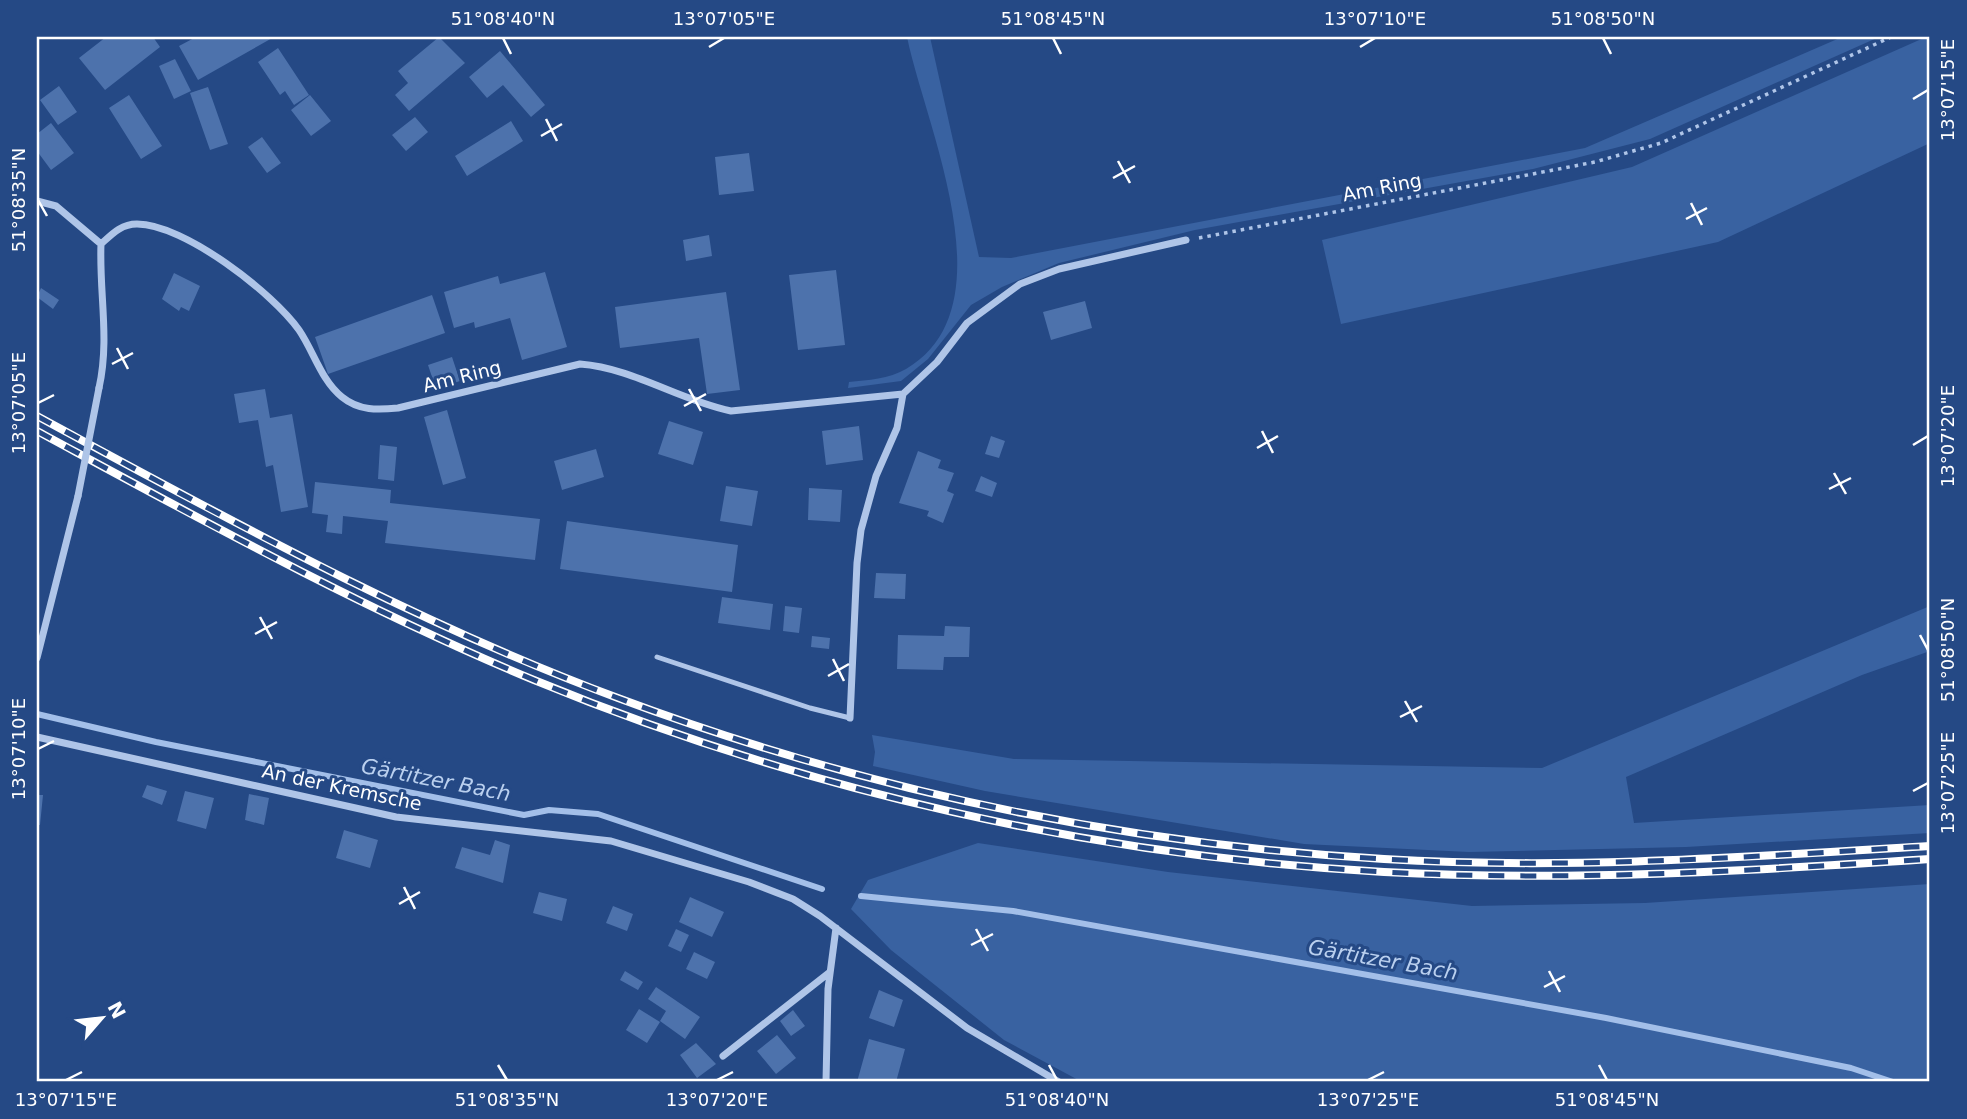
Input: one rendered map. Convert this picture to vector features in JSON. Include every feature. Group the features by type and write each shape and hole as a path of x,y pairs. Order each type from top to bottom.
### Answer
{"street":[{"path":"37,201 56,206 101,244 100,274 106,347 78,496 37,658"},
{"name":"Am Ring","path":"101,244 118,228 136,223 184,237 204,248 279,307 299,330 326,380 343,398 359,407 398,408 580,364 608,366 704,405 731,411 903,394"},
{"path":"850,718 861,530 876,476 897,428 903,394 937,362 967,323 1020,284 1059,269 1186,240"},
{"name":"An der Kremsche","path":"37,737 396,817 611,841 641,848 793,899 836,928 967,1028 1059,1082"},
{"path":"826,1082 830,972 836,928"},
{"path":"723,1056 830,972"}],"lane":[{"path":"657,657 810,708 850,718"}],"path":[{"name":"Am Ring","path":"1186,240 1595,162 1648,147 1891,37"}],"shaded area":[{"path":"907,37 930,37 979,257 1011,258 1585,148 1842,37 1879,37 1650,139 1533,169 1195,230 1059,263 1002,287 971,305 928,359 901,381 848,388 849,382 886,377 906,369 937,341 953,304 957,260 953,213"},
{"path":"1930,37 1930,143 1718,242 1341,324 1322,240 1632,167"},
{"path":"1930,606 1930,651 1862,675 1626,777 1634,823 1930,805 1930,833 1686,847 1469,852 1304,844 985,791 873,766 875,752 872,735 1014,759 1542,768"},
{"path":"978,843 1168,872 1472,906 1645,903 1930,884 1930,1082 1082,1082 1004,1040 891,950 851,909 868,880"}],"building":[{"path":"106,37 153,37 160,47 105,90 79,58"},
{"path":"196,37 274,37 198,80 179,46"},
{"path":"439,37 465,63 409,111 395,95 408,83 398,71"},
{"path":"278,48 309,95 294,105 285,91 280,95 258,62"},
{"path":"500,51 545,105 531,117 503,85 487,98 469,77"},
{"path":"175,59 191,91 174,99 159,66"},
{"path":"59,86 77,112 58,125 40,100"},
{"path":"208,87 228,144 210,150 190,93"},
{"path":"129,95 162,146 141,159 109,108"},
{"path":"310,95 331,121 311,136 291,110"},
{"path":"415,117 428,132 406,151 392,135"},
{"path":"511,121 523,141 467,176 455,156"},
{"path":"51,123 74,153 51,170 37,151 37,134"},
{"path":"262,137 281,163 267,173 248,147"},
{"path":"749,153 754,191 719,195 715,157"},
{"path":"709,235 712,256 686,261 683,240"},
{"path":"836,270 845,345 798,350 789,275"},
{"path":"545,272 567,347 522,360 510,318 475,328 474,322 454,328 444,292 498,276 500,284"},
{"path":"174,273 200,286 189,311 181,307 179,311 162,299"},
{"path":"41,288 59,300 53,309 37,297"},
{"path":"726,292 740,390 707,394 699,338 620,348 615,307"},
{"path":"432,295 445,333 328,374 315,337"},
{"path":"1085,301 1092,328 1051,340 1043,312"},
{"path":"452,357 460,381 436,389 428,365"},
{"path":"265,389 270,418 292,414 308,507 281,512 273,465 266,467 258,420 239,423 234,394"},
{"path":"447,410 466,478 443,485 424,417"},
{"path":"669,421 703,432 693,465 658,454"},
{"path":"859,426 863,460 826,465 822,431"},
{"path":"991,436 1005,441 999,458 985,454"},
{"path":"380,445 397,447 394,481 378,479"},
{"path":"596,449 604,477 562,490 554,461"},
{"path":"918,451 941,460 938,468 954,473 947,491 954,494 943,523 927,516 929,511 899,503"},
{"path":"981,476 997,483 992,497 975,491"},
{"path":"315,482 391,490 390,503 540,519 535,560 385,543 388,521 343,516 342,534 326,532 328,515 312,513"},
{"path":"726,486 758,491 752,526 720,521"},
{"path":"809,488 842,490 840,522 808,520"},
{"path":"567,521 738,545 732,592 560,569"},
{"path":"876,573 906,574 905,599 874,598"},
{"path":"722,597 773,604 770,630 718,623"},
{"path":"785,606 802,608 799,633 783,631"},
{"path":"945,626 970,627 969,657 944,657 943,670 897,669 898,635 944,636"},
{"path":"812,636 830,638 829,649 811,647"},
{"path":"147,785 167,791 162,805 142,797"},
{"path":"185,791 214,798 206,829 177,821"},
{"path":"249,794 269,798 264,825 245,820"},
{"path":"37,795 43,795 40,825 37,825"},
{"path":"344,830 378,840 370,868 336,858"},
{"path":"495,840 510,845 503,883 455,868 462,847 490,855"},
{"path":"539,892 567,899 562,921 533,913"},
{"path":"690,897 724,912 712,937 679,922"},
{"path":"613,906 633,914 627,931 606,923"},
{"path":"676,929 689,935 681,952 668,946"},
{"path":"694,952 715,962 707,979 686,969"},
{"path":"625,971 643,982 638,990 620,980"},
{"path":"656,987 700,1017 685,1039 660,1021 666,1011 648,999"},
{"path":"879,990 903,1000 894,1027 869,1018"},
{"path":"639,1009 660,1022 647,1043 626,1030"},
{"path":"793,1010 805,1026 791,1036 780,1021"},
{"path":"777,1035 796,1058 776,1074 757,1051"},
{"path":"869,1039 905,1049 896,1082 857,1082"},
{"path":"696,1043 716,1064 697,1078 680,1055"}],"waterway":[{"name":"Gärtitzer Bach","path":"37,714 156,742 524,815 549,810 598,814 822,889"},
{"name":"Gärtitzer Bach","path":"861,896 1013,911 1606,1018 1851,1068 1893,1082"}],"railway":[{"path":"37,416 322,567 468,637 543,669 711,731 805,760 995,807 1091,826 1286,852 1452,862 1657,861 1930,846"},
{"path":"37,431 345,593 407,624 534,680 740,755 951,812 1166,851 1275,864 1384,872 1589,875 1726,871 1930,859"}]}
